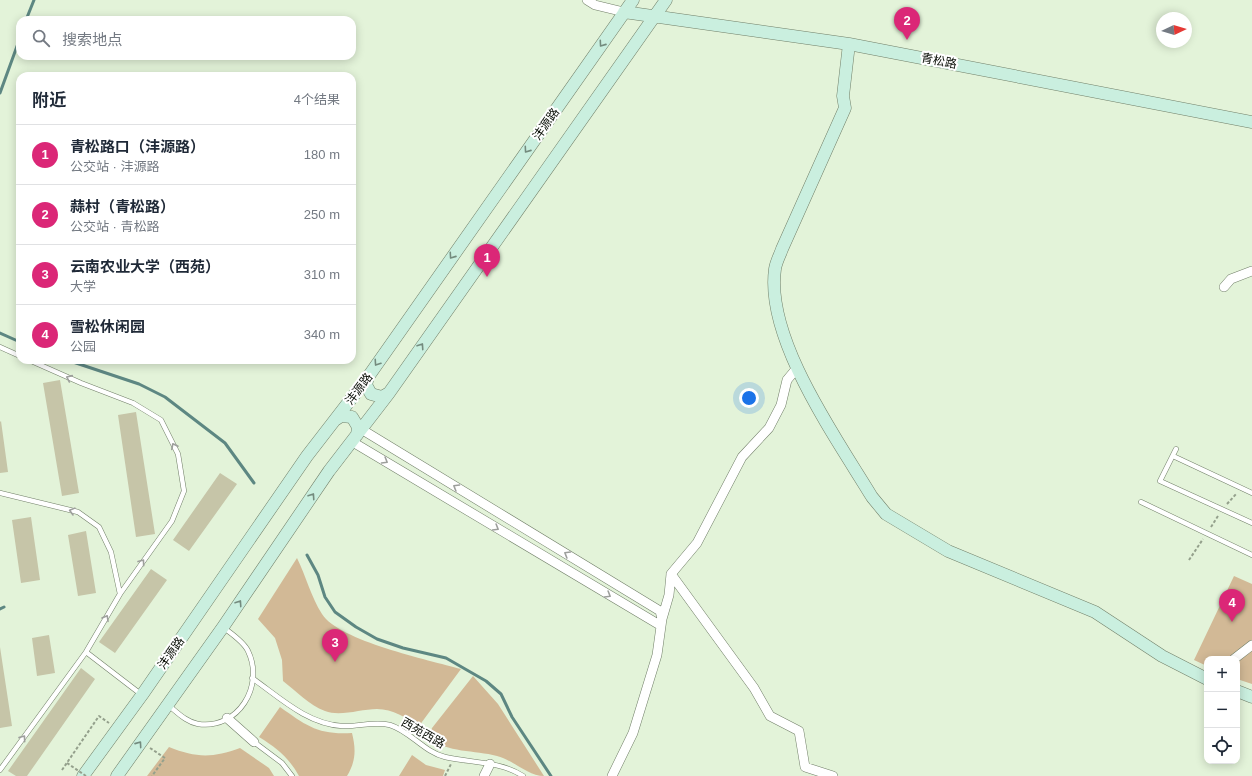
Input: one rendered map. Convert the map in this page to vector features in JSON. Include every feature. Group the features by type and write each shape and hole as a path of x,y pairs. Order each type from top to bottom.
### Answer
{"main road":[{"name":"沣源路","path":"83,776 142,695 302,463 368,378 633,0"},
{"path":"117,776 223,627 329,470 389,393 666,0"},
{"name":"青松路","path":"624,12 849,44 1252,122"},
{"path":"849,44 843,96 845,108 782,249 775,269 775,291 781,324 802,380 872,498 886,514 948,551 1095,612 1162,656 1204,677"},
{"path":"368,378 366,385 371,394 382,397 389,393"},
{"path":"335,420 342,416 352,417 358,427 356,435"},
{"path":"1240,692 1252,697"}],"street":[{"path":"587,0 595,6 624,12"},
{"path":"1224,287 1231,279 1252,271"},
{"path":"612,776 633,733 656,655 662,619 670,596 671,574 697,543 742,457 769,428 781,405 787,380 797,368"},
{"path":"356,435 658,624 662,619"},
{"path":"356,435 660,611 662,619"},
{"path":"671,574 754,688 770,716 798,731 805,767 833,776"},
{"path":"1238,656 1252,645"},
{"path":"227,718 254,742"},
{"path":"484,776 490,764"}],"lane":[{"path":"0,347 16,354"},
{"path":"0,770 86,652 120,594 172,521 184,491 178,454 161,420 134,403 81,383 38,364"},
{"path":"1176,448 1160,481 1252,523"},
{"path":"1172,456 1252,493"},
{"path":"0,493 78,512 99,527 111,552 120,594"},
{"path":"1141,502 1252,555"},
{"path":"167,704 187,721 199,724 216,723 242,708 250,696 252,666 248,651 241,642 223,627"},
{"path":"86,652 142,695"},
{"name":"西苑西路","path":"252,678 311,719 325,724 343,726 376,723 391,726 408,734 426,747 443,756 513,769 523,776"},
{"path":"254,742 282,763 292,776"}],"path":[{"path":"1189,560 1222,509 1242,488"},
{"path":"62,770 99,716"},
{"path":"141,742 165,758 152,776"},
{"path":"446,776 454,758"},
{"path":"67,762 86,776"}],"shaded area":[{"path":"297,558 318,607 322,614 332,624 346,633 365,641 407,655 461,669 419,726 399,714 383,709 331,713 308,702 283,681 282,660 275,638 258,619"},
{"path":"1234,576 1252,584 1252,684 1240,680 1240,656 1204,656 1204,665 1194,660"},
{"path":"473,676 498,704 544,776 526,771 497,756 453,749 436,743 429,738 432,728"},
{"path":"280,707 306,724 321,731 352,733 354,760 347,776 299,776 282,754 259,737"},
{"path":"169,747 196,755 221,754 240,748 269,768 274,776 147,776"},
{"path":"412,755 426,765 445,770 443,776 399,776"}],"building":[{"path":"60,380 79,493 62,496 43,383"},
{"path":"136,412 155,534 136,537 118,415"},
{"path":"1,421 8,472 0,473 0,422"},
{"path":"220,473 237,484 189,551 173,540"},
{"path":"31,517 40,580 21,583 12,520"},
{"path":"86,531 96,593 78,596 68,535"},
{"path":"151,569 167,580 115,653 99,642"},
{"path":"49,635 55,673 37,676 32,638"},
{"path":"0,647 12,726 0,728"},
{"path":"81,668 95,679 27,776 16,776 8,771"}],"waterway":[{"path":"28,16 34,0"},
{"path":"0,93 16,49"},
{"path":"0,333 16,340"},
{"path":"79,364 139,384 165,397 225,443 254,483"},
{"path":"307,555 318,575 325,597 335,612 356,627 377,639 403,648 446,658 486,681 501,694 512,717 551,776"},
{"path":"0,609 4,607"}],"place":[{"name":"蒜村（青松路）","path":"907,40"},
{"name":"青松路口（沣源路）","path":"487,277"},
{"name":"雪松休闲园","path":"1232,622"},
{"name":"云南农业大学（西苑）","path":"335,662"}]}
